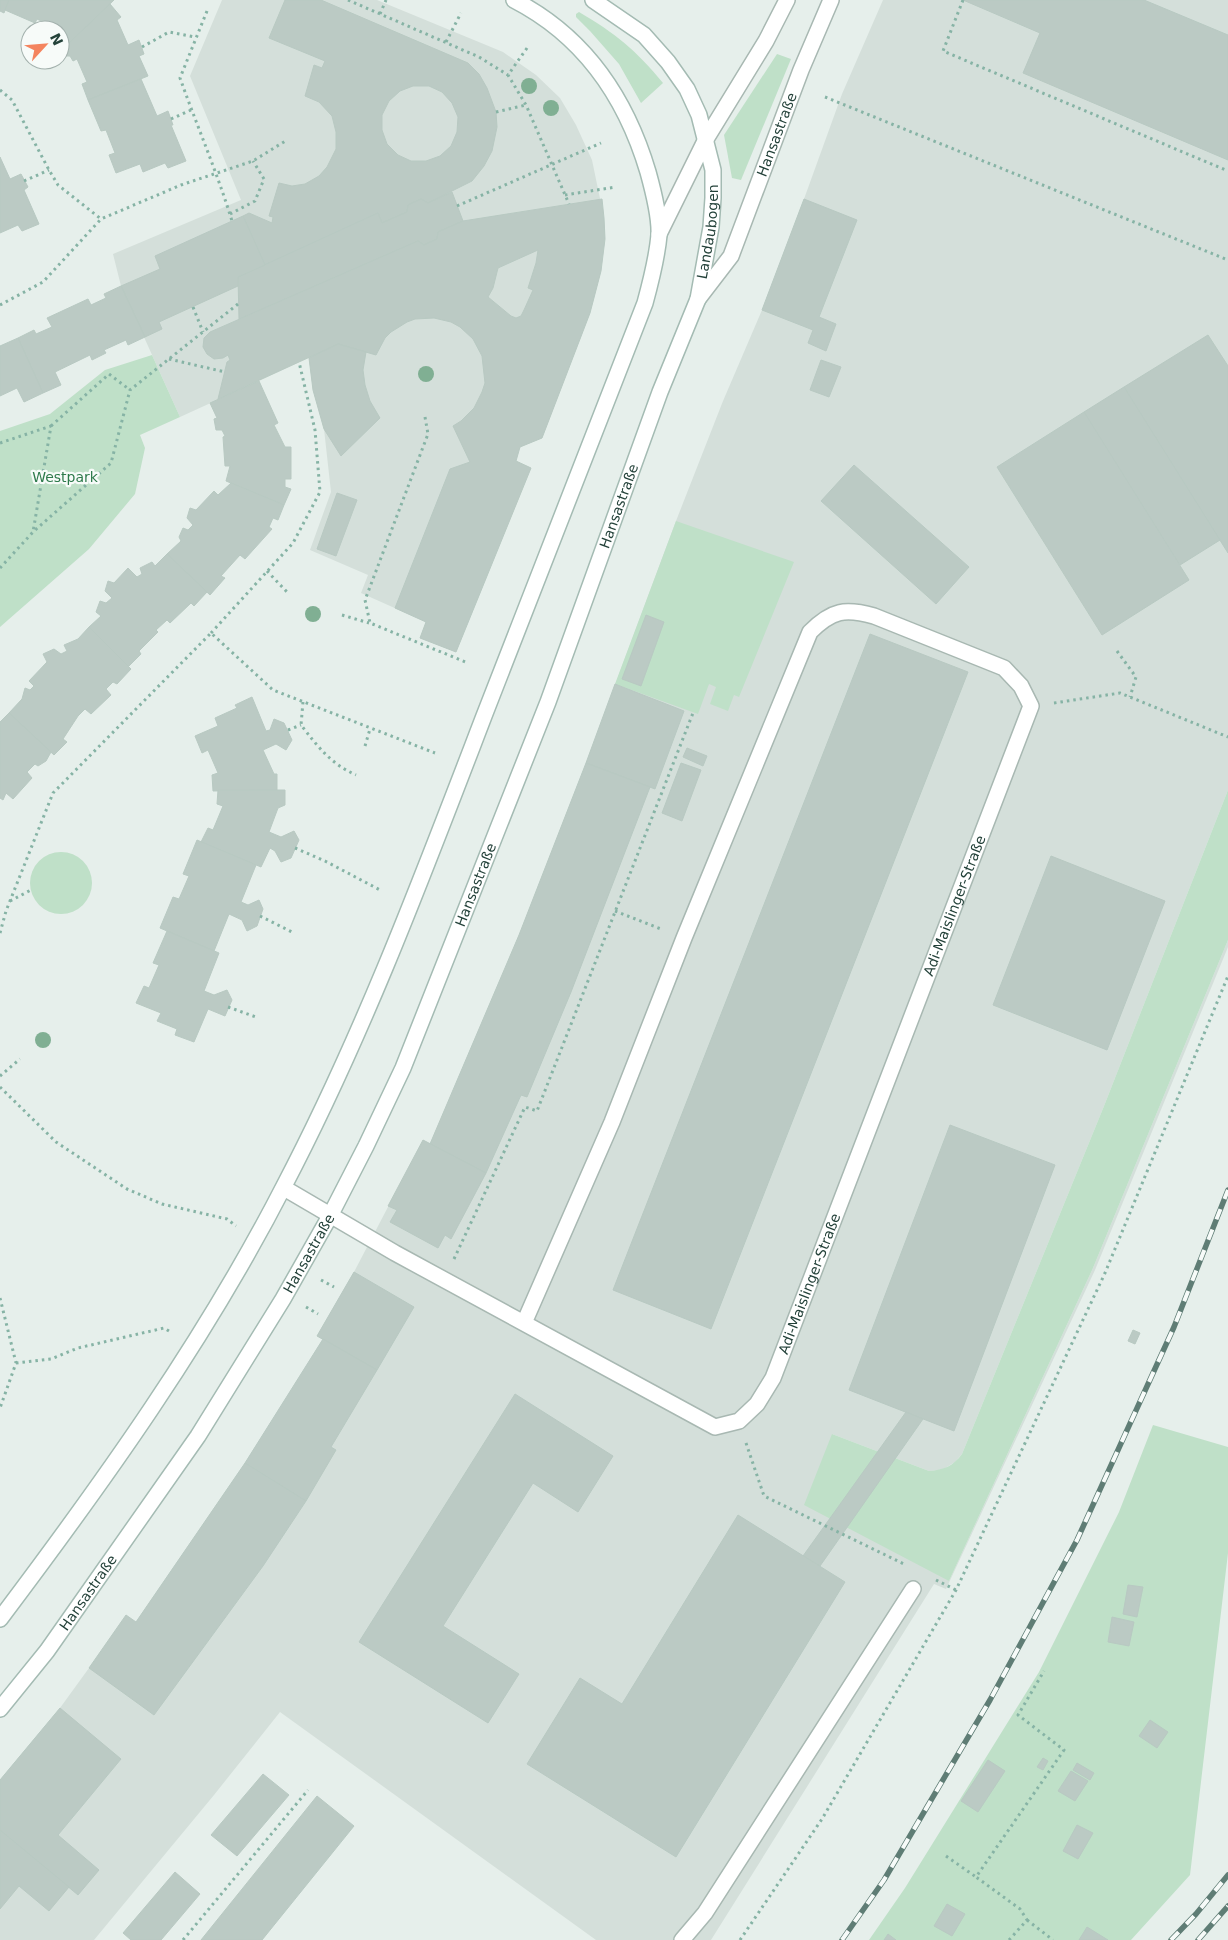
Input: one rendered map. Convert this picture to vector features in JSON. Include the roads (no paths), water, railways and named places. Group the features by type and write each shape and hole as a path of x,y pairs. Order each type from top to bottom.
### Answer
{"main road":[{"path":"0,1618 58,1542 140,1426 203,1329 284,1188 324,1106 387,965 426,870 645,302 654,270 659,234 654,191 641,150 622,105 601,73 576,44 530,8 514,0"},
{"name":"Landaubogen","path":"593,0 644,35 668,62 687,89 699,115 713,170 713,198 711,227 698,299"},
{"path":"659,234 706,139 766,41 787,0"},
{"name":"Hansastraße","path":"0,1709 47,1651 198,1436 330,1216 366,1146 414,1041 548,702 660,392 698,299 731,256 801,70 831,0"},
{"name":"Adi-Maislinger-Straße","path":"284,1188 444,1280 715,1427 739,1421 757,1404 772,1378 1032,706 1021,686 1004,668 857,611 840,611 824,619 810,632 684,938 612,1122 524,1323"},
{"path":"682,1940 705,1913 913,1589"}],"railway":[{"path":"842,1940 884,1880 990,1700 1077,1540 1174,1327 1228,1190"},
{"path":"1171,1940 1196,1914 1228,1875"},
{"path":"1198,1940 1228,1906"}],"park label":[{"name":"Westpark","path":"65,477"}]}
